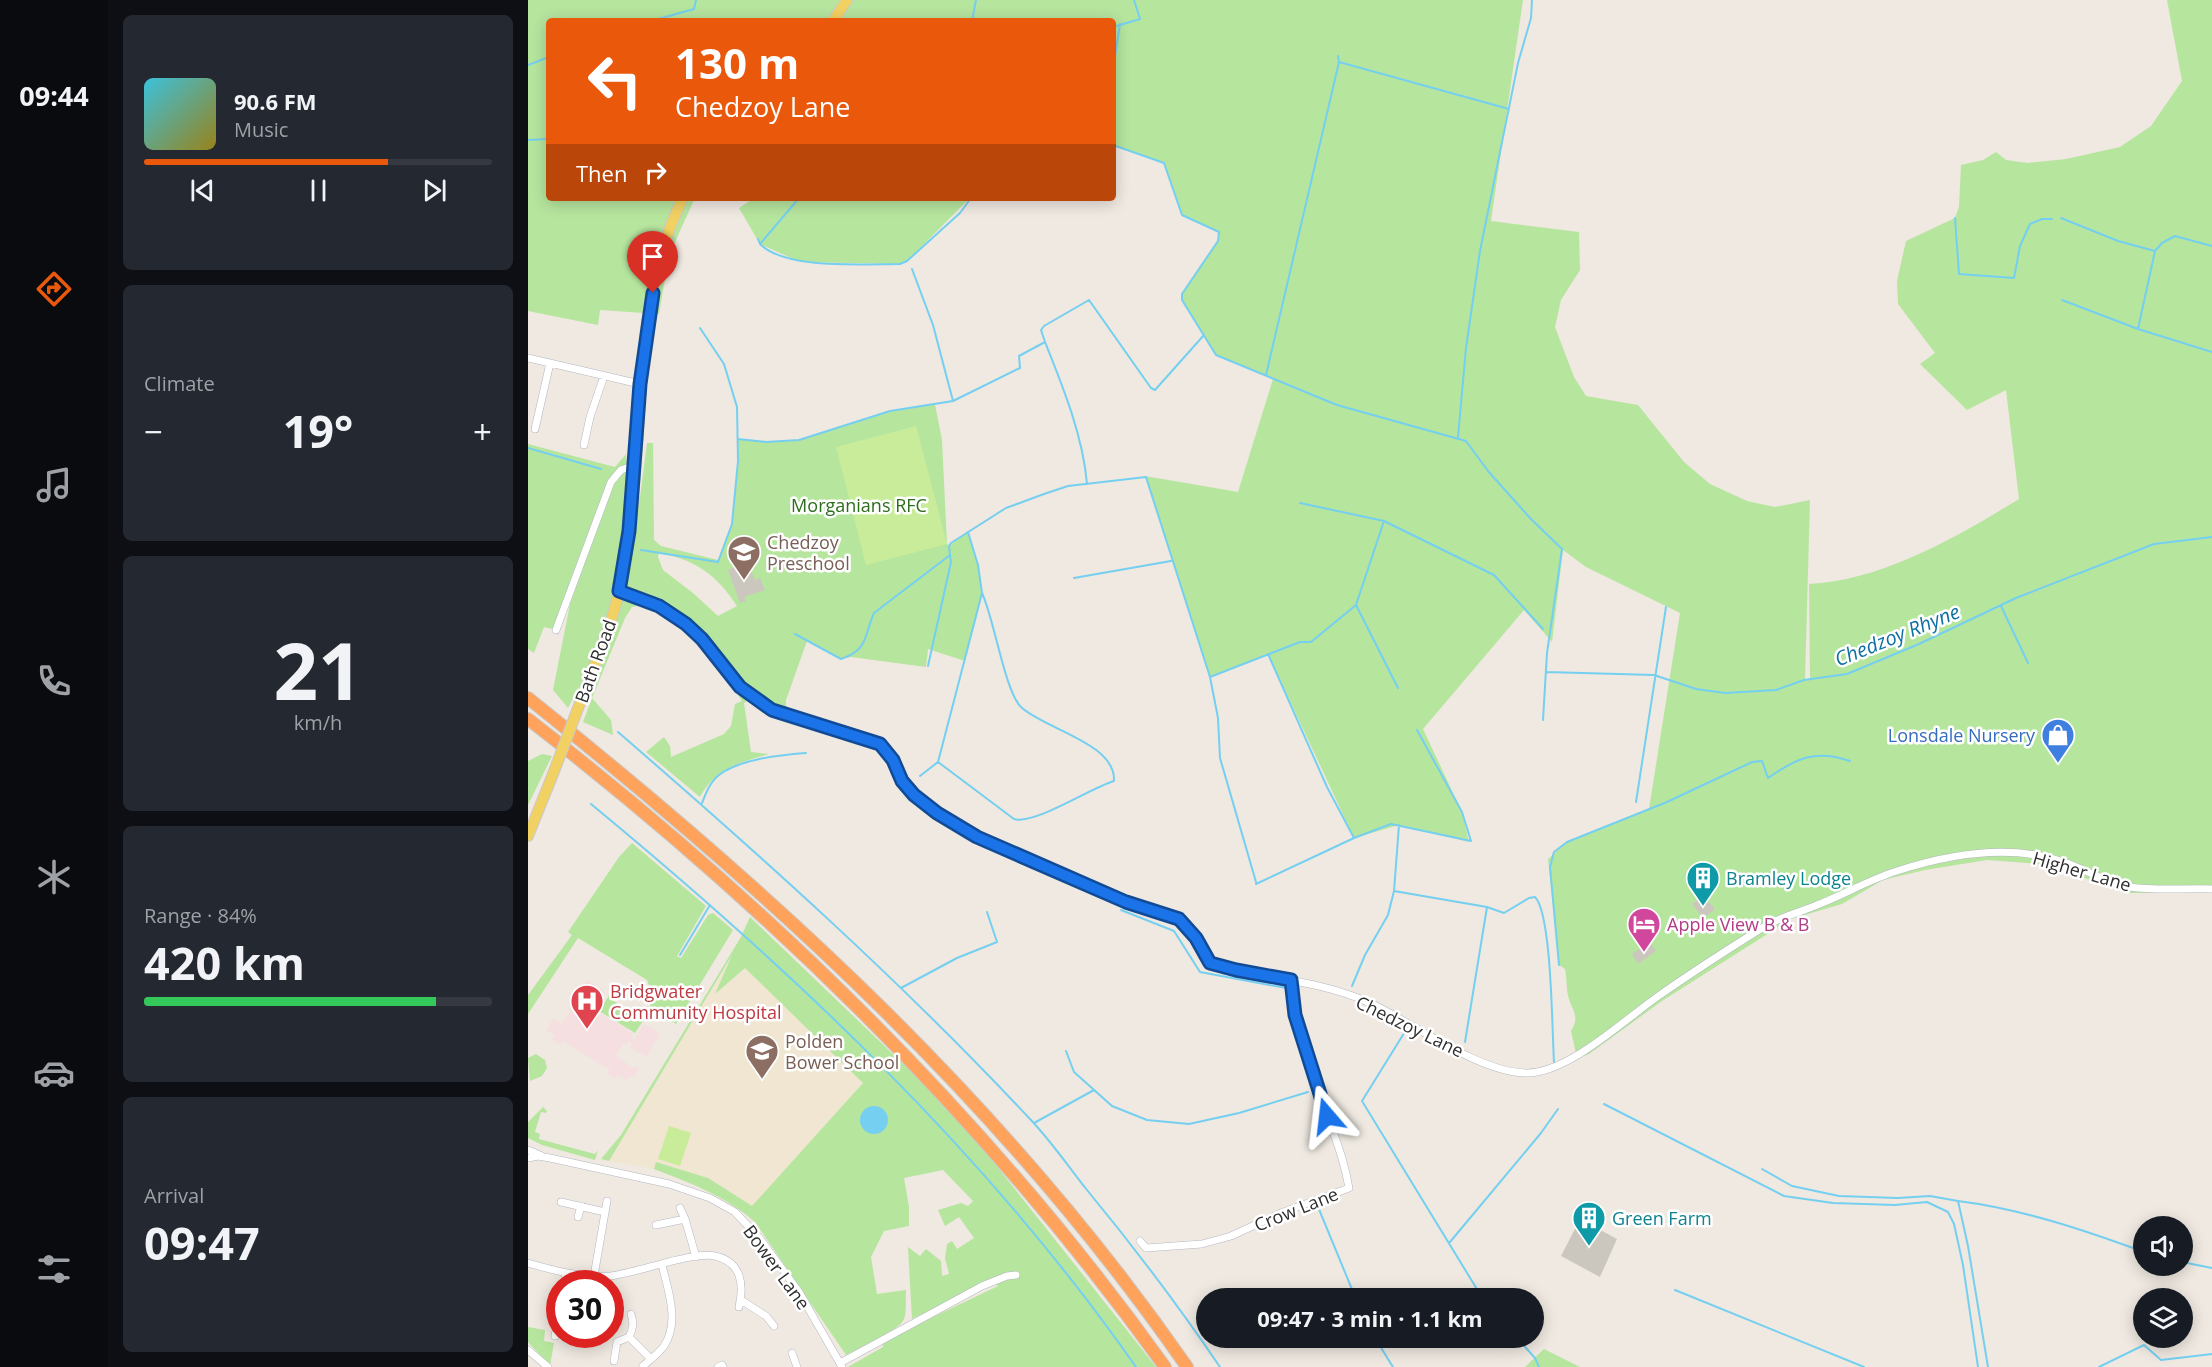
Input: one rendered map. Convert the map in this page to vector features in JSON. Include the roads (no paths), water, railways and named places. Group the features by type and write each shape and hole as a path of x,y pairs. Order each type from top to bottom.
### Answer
{"highway":[{"path":"528,698 633,783 757,889 835,960 951,1078 1071,1214 1145,1307 1186,1367"},
{"path":"528,720 623,796 744,900 843,994 944,1096 1059,1227 1165,1367"}],"main road":[{"path":"835,18 847,0"},
{"name":"Bath Road","path":"528,836 609,627 619,591 629,531 640,384 650,309 659,261 682,201"}],"street":[{"path":"528,358 640,384"},
{"path":"535,429 550,363"},
{"path":"584,445 590,417 599,402 604,376"},
{"path":"556,630 611,482 621,470 635,465"},
{"name":"Chedzoy Lane","path":"619,591 659,606 686,624 702,639 740,687 772,710 880,744 893,760 902,781 914,795 937,813 977,837 1126,902 1179,919 1196,938 1210,963 1291,980 1368,1002 1479,1060 1515,1072 1539,1072 1562,1065 1665,991 1787,914 1817,905 1874,879 1909,867 1991,852 2024,854"},
{"name":"Higher Lane","path":"2024,854 2063,862 2101,879 2131,887 2212,889"},
{"name":"Crow Lane","path":"1140,1241 1146,1248 1202,1244 1231,1236 1281,1213 1349,1188 1343,1156 1327,1116 1295,1015 1291,980"},
{"name":"Bower Lane","path":"528,1150 550,1158"},
{"name":"Bower Lane","path":"528,1158 538,1156 550,1158 669,1184 710,1198 735,1212 761,1240 799,1292 841,1365"},
{"path":"565,1200 605,1212"},
{"path":"595,1270 607,1201"},
{"path":"578,1217 581,1206"},
{"path":"680,1208 696,1257"},
{"path":"656,1225 685,1219"},
{"path":"624,1274 696,1257 714,1256 729,1262 740,1275 743,1291 740,1304 751,1305 774,1326"},
{"path":"528,1263 552,1270"},
{"path":"643,1366 663,1347 670,1334 672,1318 662,1265"},
{"path":"841,1365 981,1286 1016,1275"},
{"path":"614,1361 617,1342 628,1338 632,1331 633,1315"},
{"path":"628,1338 651,1359"},
{"path":"528,1350 548,1367"},
{"path":"792,1353 797,1367"}],"water":[{"path":"874,1106 884,1110 888,1120 884,1130 874,1134 864,1130 860,1120 864,1110"}],"waterway":[{"path":"662,18 694,9 696,0"},
{"path":"973,18 976,0"},
{"path":"1116,26 1140,19 1134,0"},
{"path":"1458,437 1466,348 1480,251 1518,63 1531,18 1532,0"},
{"path":"1116,50 1120,24"},
{"path":"1338,56 1339,62 1509,109"},
{"path":"528,65 546,58"},
{"path":"1266,375 1339,62"},
{"path":"528,140 546,139"},
{"path":"1116,146 1164,163 1182,215 1219,232 1218,241 1182,294 1182,300 1216,355 1337,405 1466,441 1488,471 1531,519 1562,549 1547,653 1543,720"},
{"path":"758,239 760,244 796,201"},
{"path":"760,244 772,252 806,262 847,265 900,264 907,261 960,213 969,201"},
{"path":"1955,218 1959,274 2014,278 2020,246 2030,224 2042,219 2052,219"},
{"path":"2061,218 2118,241 2155,251"},
{"path":"2138,329 2155,251 2162,243 2175,236 2212,246"},
{"path":"912,269 933,325 953,401"},
{"path":"738,439 766,442 799,440 890,411 953,401 1020,368 1019,356 1045,342 1041,330 1044,326 1089,300 1151,388 1155,390 1204,335"},
{"path":"2062,300 2138,329 2212,352"},
{"path":"641,550 718,562 732,524 738,461 737,407 724,364 700,328"},
{"path":"1045,342 1077,430 1087,484"},
{"path":"528,448 601,469"},
{"path":"795,634 841,659 850,655 857,651 864,641 874,613 950,555 951,543 1006,508 1068,486 1146,477 1210,677 1218,718 1220,758 1256,882"},
{"path":"1300,503 1384,521 1494,575 1543,629"},
{"path":"1210,677 1300,642 1311,642 1356,605 1384,521"},
{"path":"920,776 938,762 982,593 978,565 968,532"},
{"name":"Chedzoy Rhyne","path":"1546,672 1654,675 1696,689 1725,693 1776,690 1804,680 1847,674 1919,644 2016,598 2154,544 2212,537"},
{"path":"928,666 951,562 950,555"},
{"path":"1074,578 1171,561"},
{"path":"938,762 1014,819 1035,817 1114,781 1112,768 1104,756 1077,738 1032,715 1015,699 982,593"},
{"path":"1356,605 1398,688"},
{"path":"2001,606 2028,663"},
{"path":"1636,802 1666,607"},
{"path":"1268,654 1327,787 1354,838"},
{"path":"1256,884 1354,838 1391,824 1471,841 1462,812 1417,730"},
{"path":"618,732 829,920 931,1018 1030,1119 1139,1255 1220,1367"},
{"path":"702,803 713,781 719,775 738,765 761,759 806,753"},
{"path":"1559,965 1550,867 1554,852 1567,842 1667,802 1752,762 1762,761 1768,778 1788,765 1816,756 1838,757 1850,761"},
{"path":"591,804 740,932 883,1067 951,1138 1016,1212 1078,1288 1136,1367"},
{"path":"1352,986 1365,955 1388,915 1394,891 1399,825"},
{"path":"1394,891 1487,907 1504,913 1529,898 1535,897 1541,908 1548,949 1554,1062"},
{"path":"680,955 710,905"},
{"path":"1465,1042 1487,907"},
{"path":"1121,910 1174,931 1200,972 1286,988"},
{"path":"901,988 957,958 997,942 987,912"},
{"path":"1406,1030 1362,1101 1476,1288"},
{"path":"1066,1051 1074,1072 1112,1106 1147,1120 1189,1124 1239,1113 1308,1092"},
{"path":"1034,1123 1094,1090"},
{"path":"1604,1104 1784,1196 1833,1203 1895,1205 1927,1202 1948,1212 1954,1224 1963,1265 1978,1367"},
{"path":"1450,1242 1541,1133 1558,1109"},
{"path":"1762,1169 1792,1186 1839,1196 1898,1198 1930,1196 1958,1201"},
{"path":"1988,1367 1968,1246 1958,1201 2006,1209 2052,1221 2133,1248"},
{"path":"1316,1202 1351,1288"},
{"path":"2193,1264 2212,1268"},
{"path":"1675,1290 1864,1367"},
{"path":"2099,1367 2144,1345 2161,1360 2212,1354"},
{"path":"1381,1348 1393,1367"},
{"path":"1526,1348 1539,1367"}],"place":[{"name":"Chedzoy Preschool","path":"744,581"},
{"name":"Lonsdale Nursery","path":"2058,764"},
{"name":"Bramley Lodge","path":"1703,907"},
{"name":"Apple View B & B","path":"1644,953"},
{"name":"Bridgwater Community Hospital","path":"587,1030"},
{"name":"Polden Bower School","path":"762,1080"},
{"name":"Green Farm","path":"1589,1247"}],"park label":[{"name":"Morganians RFC","path":"859,505"}]}
